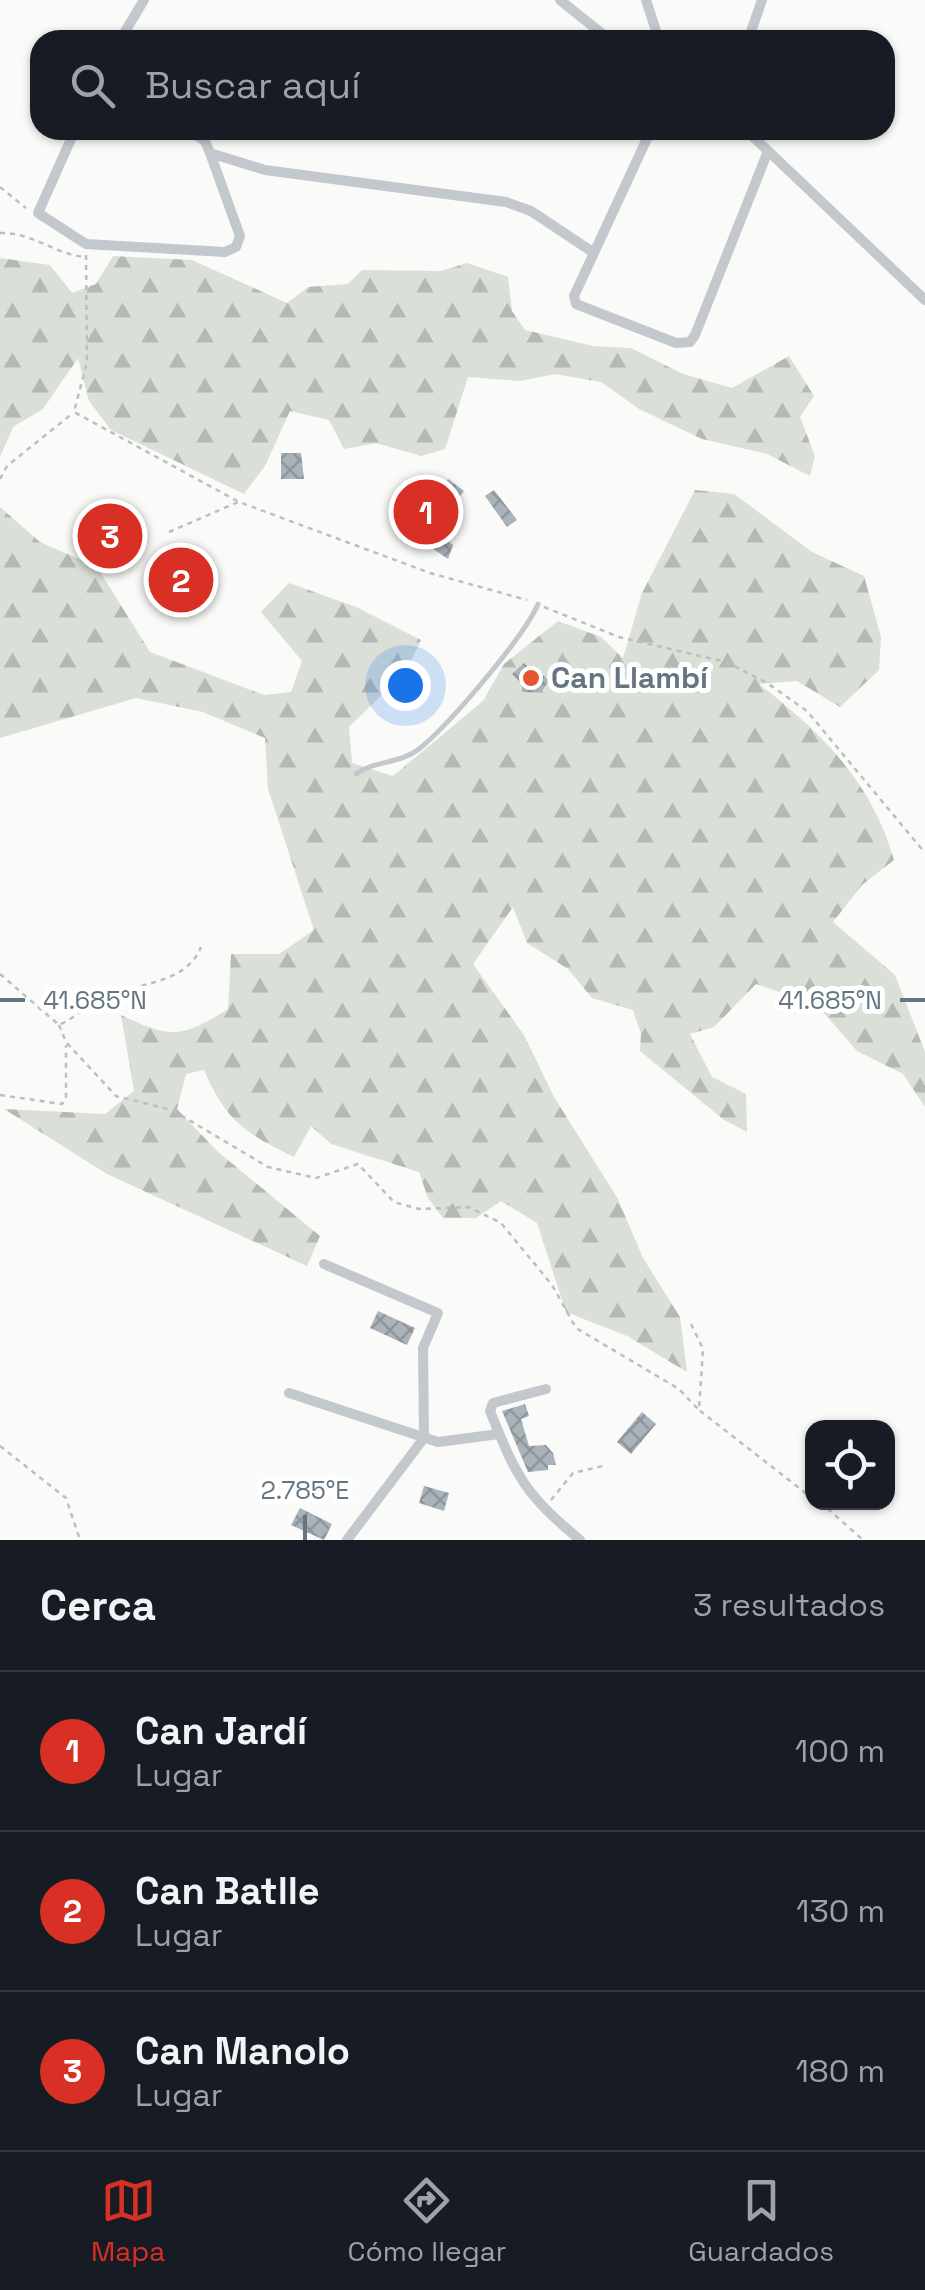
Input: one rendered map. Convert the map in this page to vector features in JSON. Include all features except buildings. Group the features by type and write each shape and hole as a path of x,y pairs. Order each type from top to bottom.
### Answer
{"street":[{"path":"126,30 144,0"},
{"path":"560,0 598,30"},
{"path":"646,0 656,30"},
{"path":"752,30 762,0"},
{"path":"70,140 39,209 86,244 225,252 236,247 240,236 206,140"},
{"path":"646,140 574,296 576,304 676,343 690,342 768,151"},
{"path":"756,140 925,300"},
{"path":"210,153 265,170 506,202 531,211 594,253"},
{"path":"324,1264 438,1312 424,1348 424,1438 348,1540"},
{"path":"546,1389 494,1403 490,1411 517,1477 544,1510 580,1540"},
{"path":"288,1393 438,1442 499,1434"}],"lane":[{"path":"356,774 373,762 390,762 418,750 476,686 538,604"}],"path":[{"path":"0,189 23,207 39,209"},
{"path":"0,233 22,232 69,255 86,257"},
{"path":"0,478 7,466 74,412 86,362 86,244"},
{"path":"74,412 239,502 430,573 538,604 619,637 726,662 766,683 817,721 925,853"},
{"path":"168,532 239,502"},
{"path":"59,1025 100,999 160,982 187,966 201,947"},
{"path":"0,974 59,1025 66,1042 116,1096 172,1110 290,1176 316,1178 358,1164 394,1202 419,1208 469,1206 510,1231 552,1285 576,1328 679,1388 700,1410 805,1492"},
{"path":"0,1094 62,1104 66,1098 66,1042"},
{"path":"692,1324 702,1349 700,1410"},
{"path":"0,1446 66,1498 80,1540"},
{"path":"544,1510 564,1479 604,1466"},
{"path":"829,1510 863,1540"}],"green space":[{"path":"113,256 192,260 287,303 308,287 348,284 362,270 441,271 467,263 508,277 512,311 525,330 593,346 631,348 683,374 732,388 789,356 814,396 800,417 815,456 810,476 767,454 702,439 639,409 601,382 555,374 520,381 468,377 445,449 421,456 376,443 344,449 329,420 290,411 265,466 244,494 111,430 89,401 78,358 43,409 13,427 0,457 0,258 50,265 72,293 96,284"},
{"path":"695,490 734,494 812,552 864,576 881,637 879,670 840,707 797,681 759,684 804,721 842,761 884,832 894,860 862,885 833,922 895,975 925,1052 925,1107 903,1074 857,1051 817,1005 756,984 714,1027 690,1034 712,1077 746,1094 747,1132 724,1120 640,1051 641,1034 633,1010 592,998 568,969 527,943 513,907 473,964 524,1035 554,1097 618,1199 643,1258 680,1317 687,1372 627,1336 566,1312 537,1223 501,1201 476,1218 443,1218 428,1198 419,1172 331,1144 311,1126 294,1157 239,1124 220,1101 204,1070 186,1074 177,1109 217,1151 320,1236 307,1266 107,1174 4,1109 105,1114 134,1091 121,1015 165,1031 199,1026 228,1009 231,954 279,954 314,930 268,789 265,738 203,712 136,698 0,738 0,507 40,542 97,567 150,652 264,695 291,692 302,661 261,612 289,583 356,607 421,640 406,671 349,727 352,763 393,776 483,701 504,664 558,621 601,637 623,658 642,593"}],"place":[{"name":"Can Jardí","path":"426,512"},
{"name":"Can Manolo","path":"110,536"},
{"name":"Can Batlle","path":"181,580"},
{"name":"Can Llambí","path":"531,678"}]}
